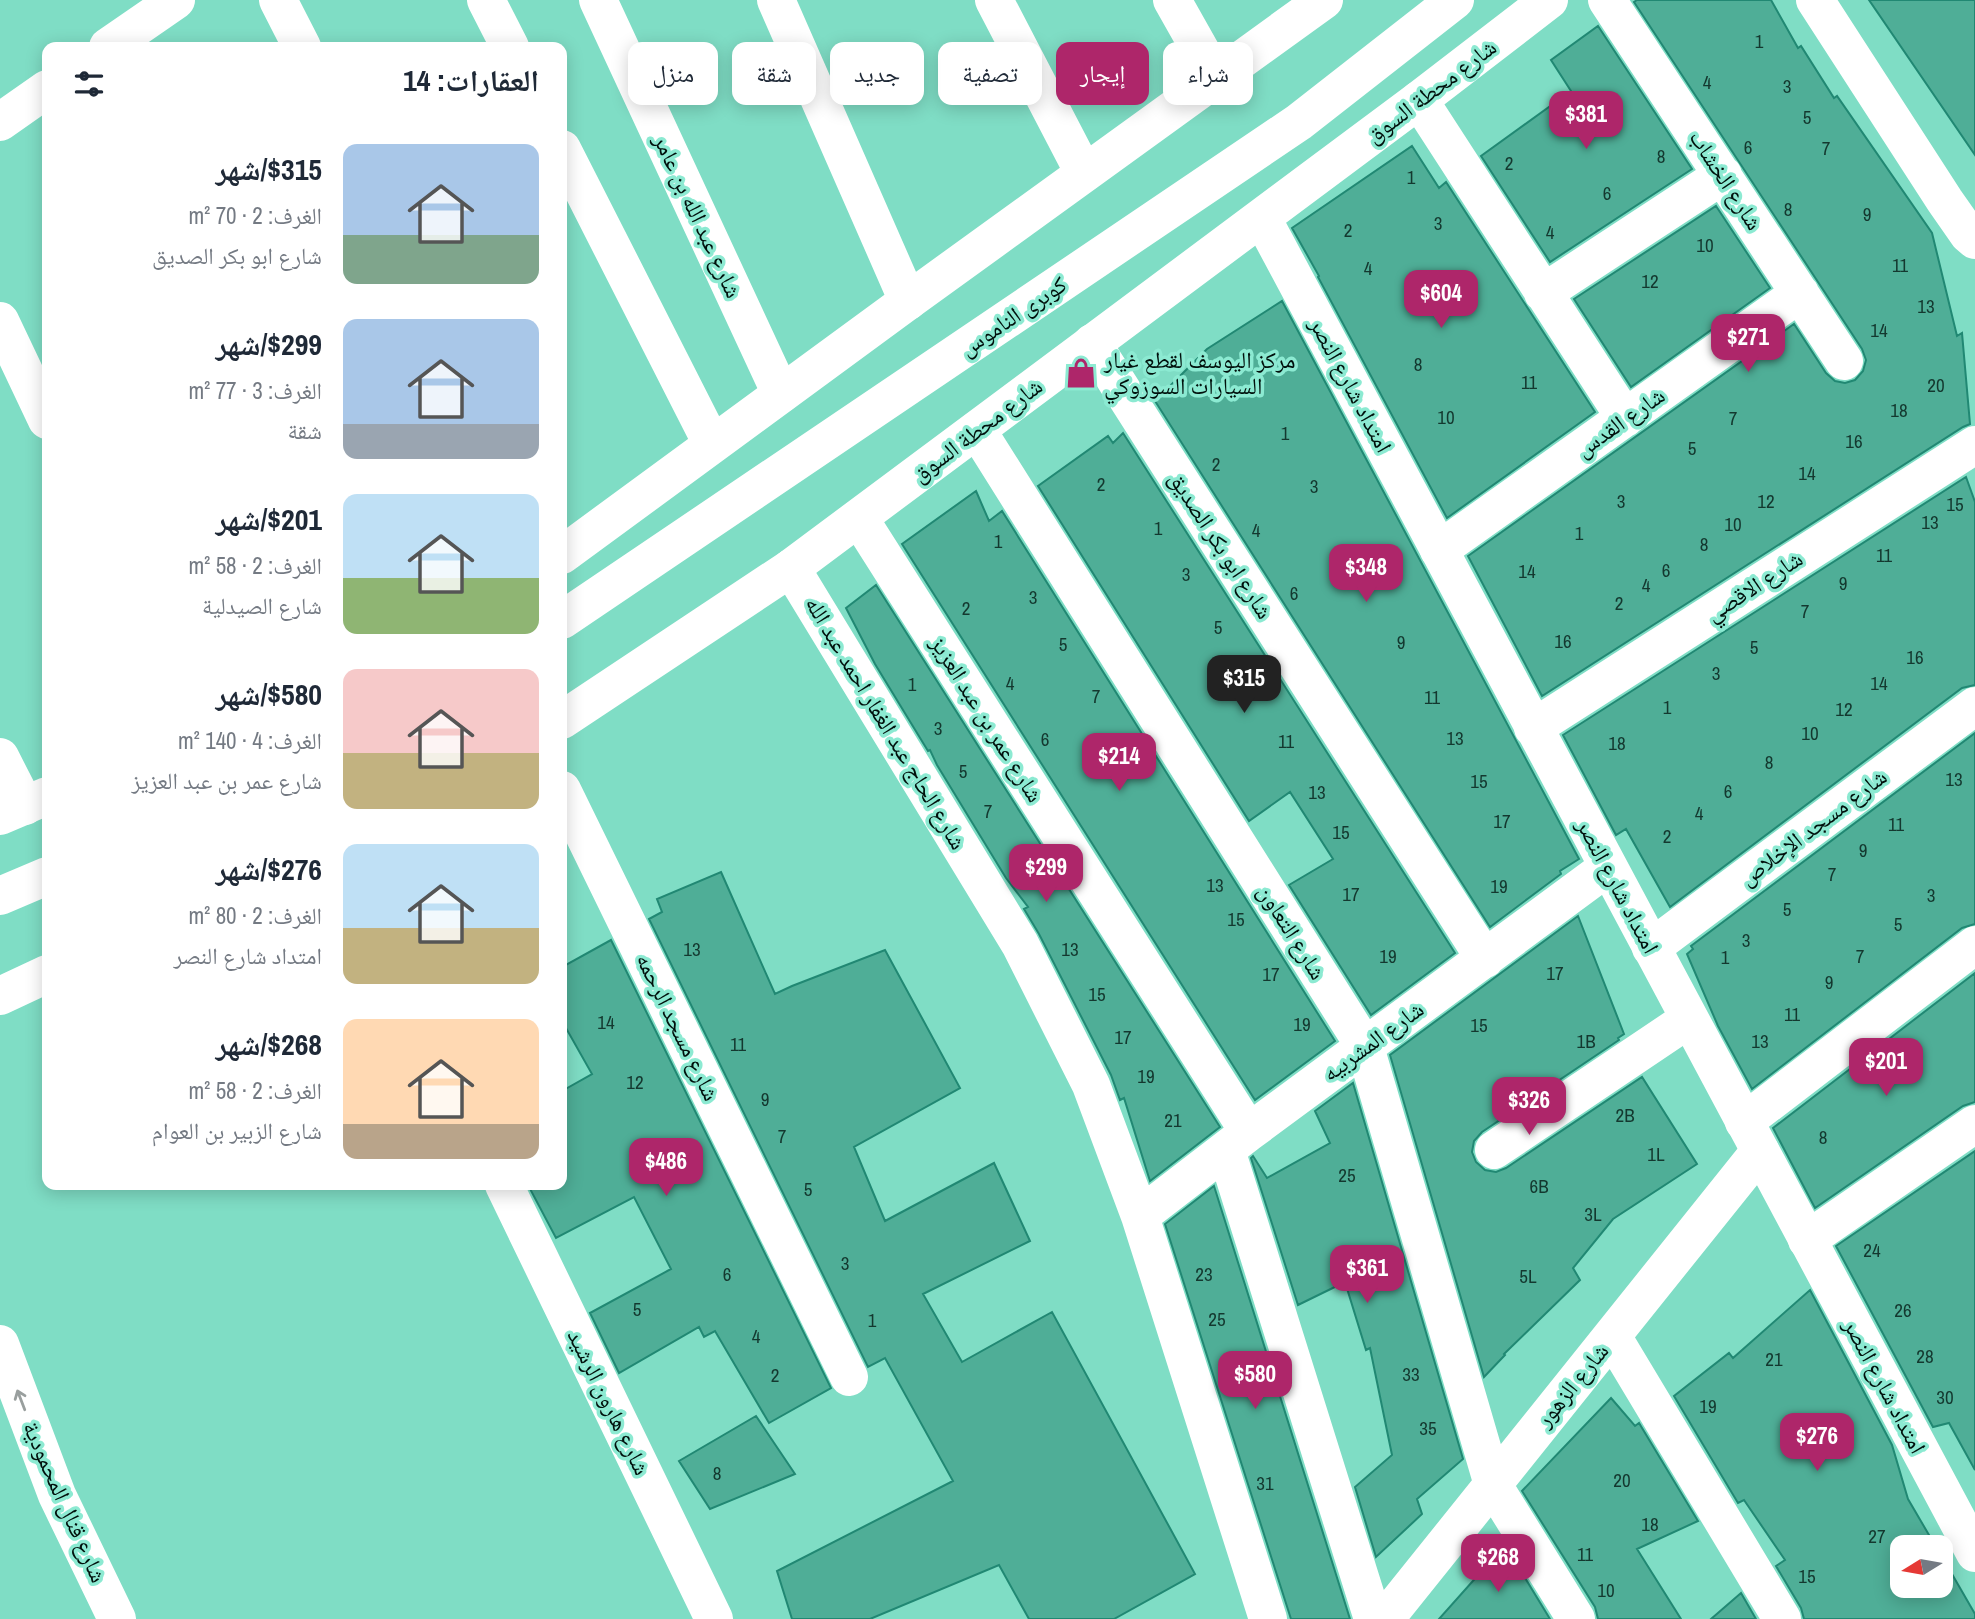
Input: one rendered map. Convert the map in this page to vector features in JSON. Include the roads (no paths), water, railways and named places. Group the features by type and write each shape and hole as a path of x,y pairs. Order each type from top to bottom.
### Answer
{"street":[{"path":"115,42 176,0"},
{"path":"278,0 299,42"},
{"path":"486,0 507,42"},
{"name":"شارع عبد الله بن عامر","path":"598,0 781,394"},
{"path":"776,0 908,301"},
{"path":"994,0 1084,173"},
{"path":"1172,0 1196,42"},
{"path":"1253,51 1324,0"},
{"name":"كوبرى الناموس","path":"567,617 1299,122 1455,0"},
{"name":"شارع محطة السوق","path":"567,717 791,569 1549,0"},
{"name":"شارع الخشاب","path":"1607,0 1844,361"},
{"path":"1815,0 1945,201 1975,240"},
{"path":"1419,100 1625,418"},
{"path":"567,551 1178,105"},
{"path":"567,159 712,444"},
{"path":"1543,293 1723,175"},
{"name":"امتداد شارع النصر","path":"1262,218 1975,1553"},
{"name":"شارع القدس","path":"1438,550 1800,293"},
{"path":"0,321 42,409"},
{"name":"شارع ابو بكر الصديق","path":"1092,343 1485,959"},
{"name":"شارع التعاون","path":"977,430 1365,1047 1493,1485 1576,1619"},
{"name":"شارع الاقصي","path":"1534,728 1975,445"},
{"name":"شارع عمر بن عبد العزيز","path":"859,518 1238,1141 1373,1619"},
{"name":"شارع الحاج عبد الغفار احمد عبد الله","path":"791,569 1020,944 1091,1085 1140,1216 1268,1619"},
{"name":"شارع مسجد الإخلاص","path":"1651,948 1975,706"},
{"path":"0,757 24,806"},
{"name":"شارع مسجد الرحمه","path":"567,800 849,1377"},
{"name":"شارع المشربيه","path":"1140,1216 1608,867"},
{"path":"0,895 42,878"},
{"name":"شارع الزهور","path":"1385,1619 1612,1336 1752,1136 1975,945"},
{"path":"0,996 42,976"},
{"path":"1494,1150 1689,1019"},
{"path":"1807,1240 1975,1124"},
{"name":"شارع هارون الرشيد","path":"506,1190 714,1619"},
{"path":"1612,1336 1783,1619"},
{"name":"شارع قنال المحمودية","path":"0,1344 57,1495 117,1619"}],"place":[{"name":"مركز اليوسف لقطع غيار السيارات السوزوكي","path":"1081,373"}]}
